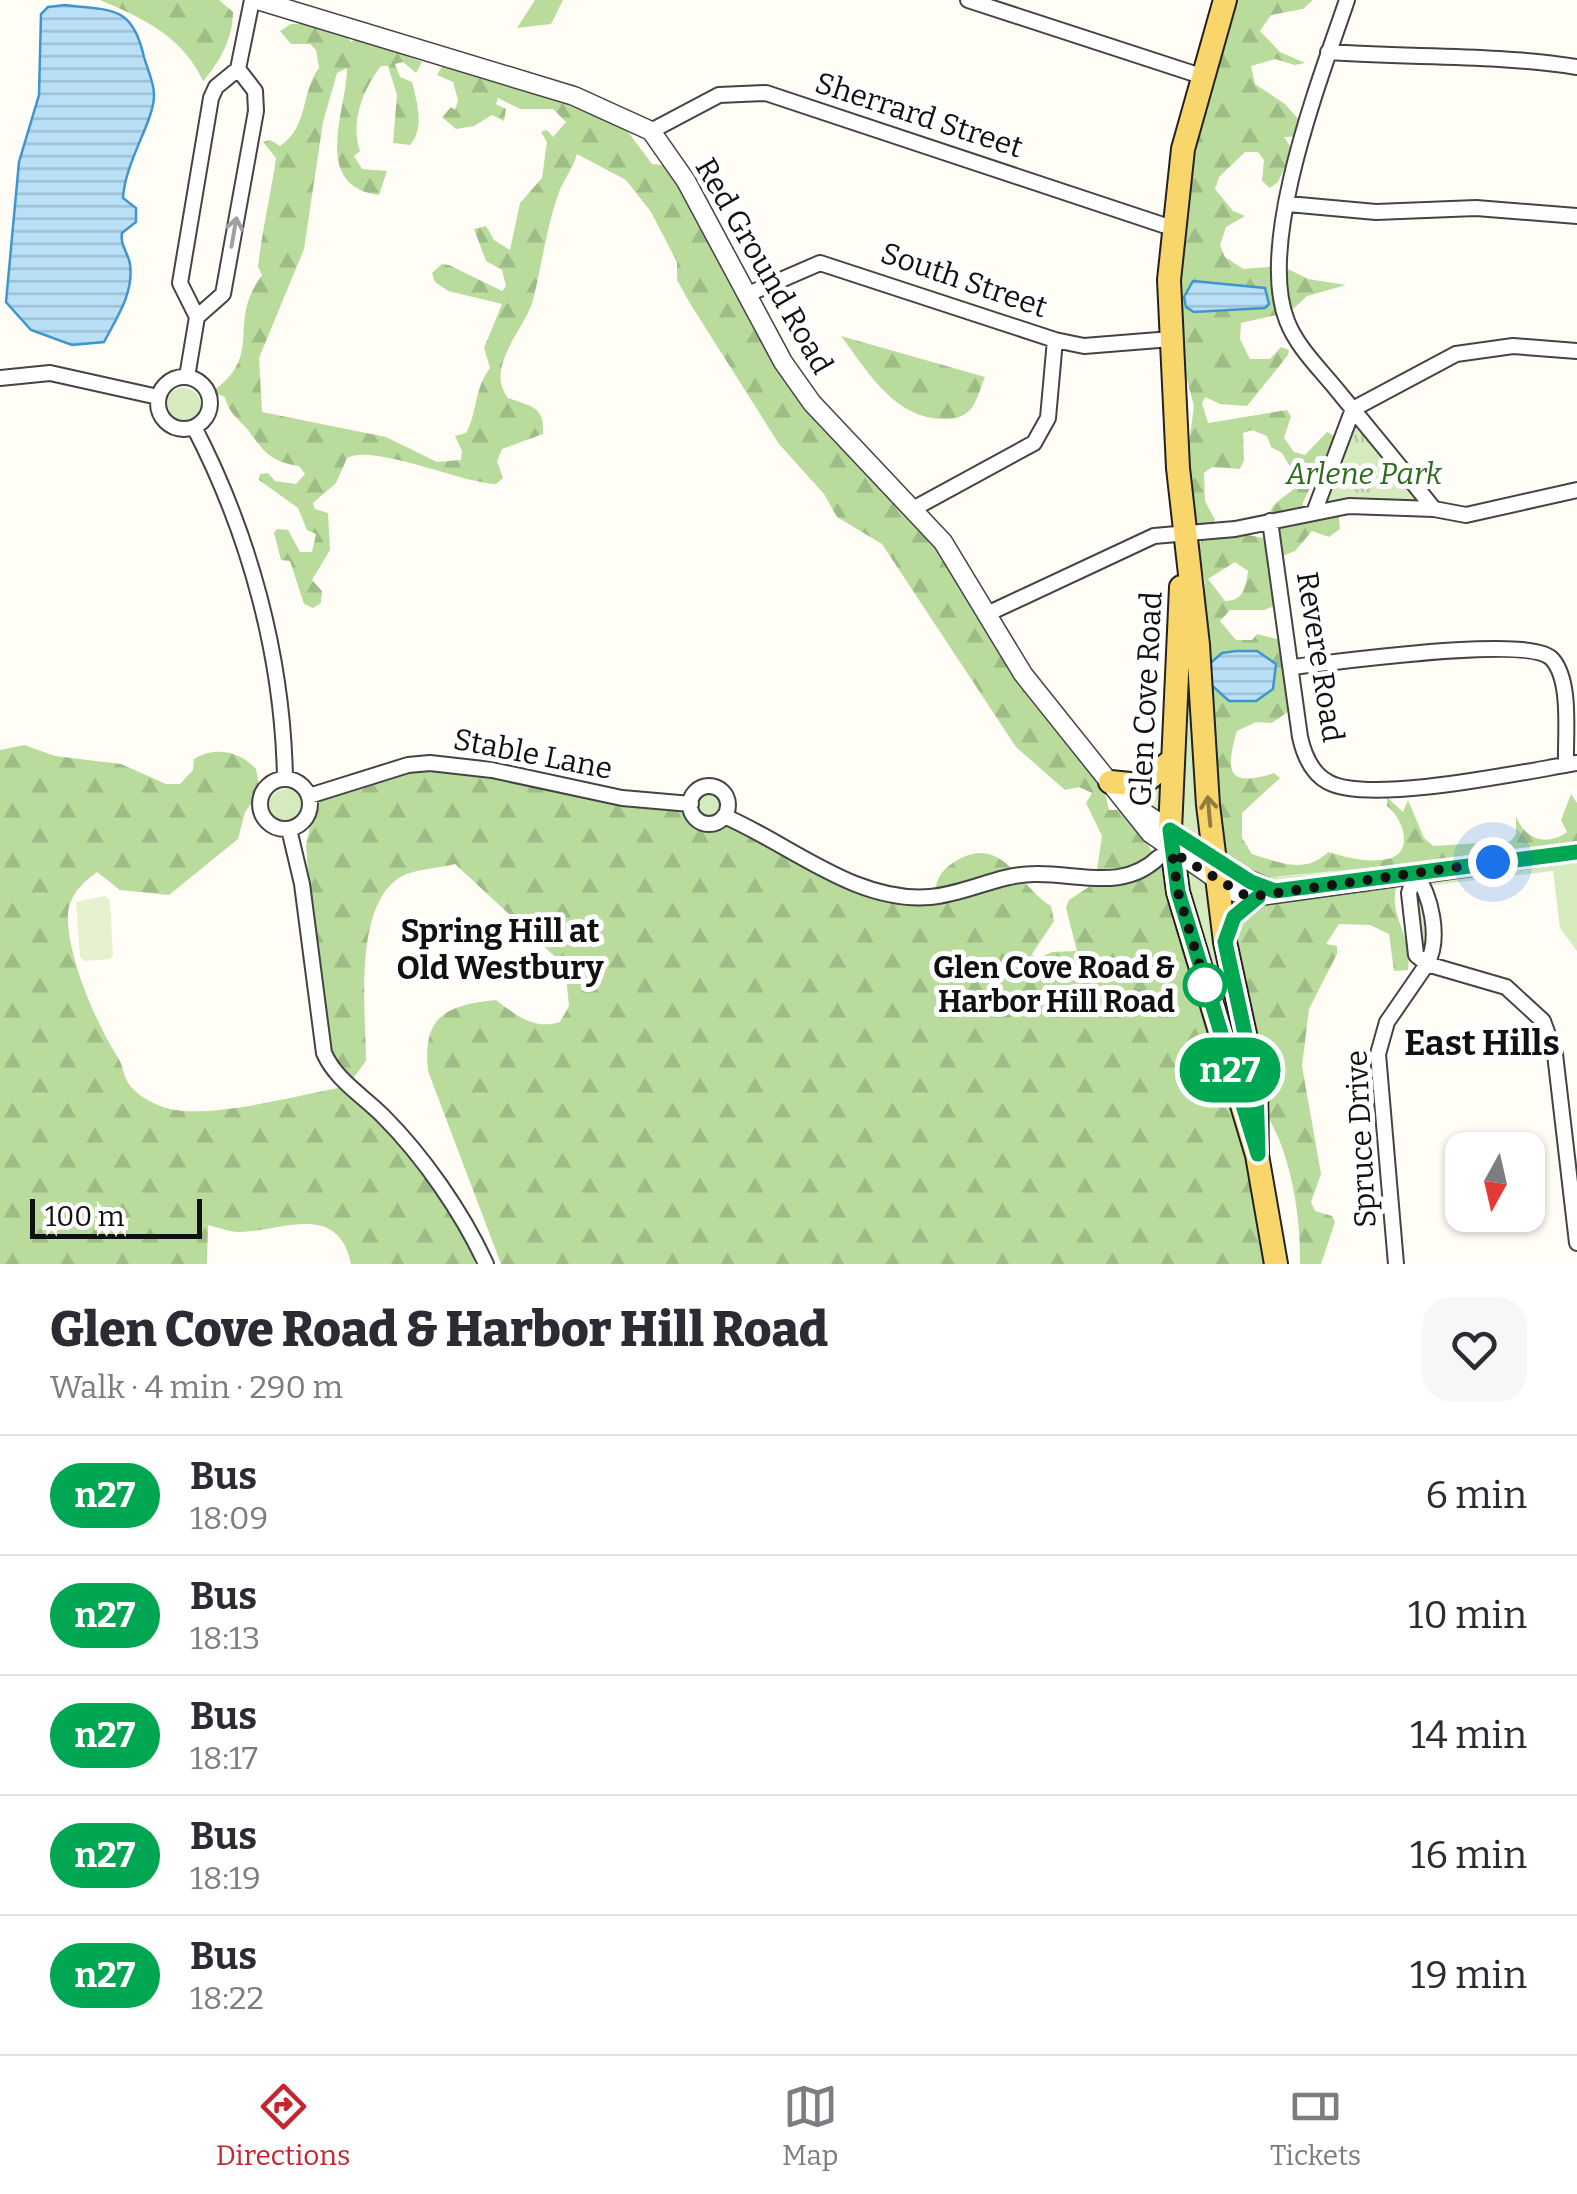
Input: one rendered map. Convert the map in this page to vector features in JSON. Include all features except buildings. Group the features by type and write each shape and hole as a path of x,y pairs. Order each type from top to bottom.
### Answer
{"main road":[{"name":"Glen Cove Road","path":"1224,0 1183,148 1172,228 1170,338 1216,870 1225,942 1256,1085 1258,1154 1276,1264"},
{"name":"Glen Cove Road","path":"1184,534 1167,846 1258,1154"},
{"path":"1117,791 1141,785 1171,762"}],"street":[{"path":"197,317 181,292 184,245 211,98 216,87 238,69 255,0 574,96 651,131"},
{"path":"968,0 1201,76"},
{"path":"1347,0 1300,139 1282,254 1285,315 1304,350 1434,509"},
{"path":"1328,52 1426,59 1522,58 1577,66"},
{"path":"186,377 197,317 223,294 256,111 255,91 238,69"},
{"name":"Sherrard Street","path":"651,131 719,94 766,94 1172,228"},
{"name":"Red Ground Road","path":"651,131 686,181 783,362 812,403 950,552 1023,674 1139,819 1167,846"},
{"path":"1288,204 1376,212 1476,208 1577,216"},
{"name":"South Street","path":"746,294 820,263 1055,340 1084,346 1170,338"},
{"path":"913,509 1034,444 1048,418 1055,340"},
{"path":"1314,510 1353,410 1456,354 1512,346 1577,351"},
{"path":"0,378 50,373 158,397"},
{"path":"186,377 202,384 210,399 207,416 194,427 178,429 164,420 158,397 166,384 186,377"},
{"path":"194,427 232,509 280,680 286,779"},
{"path":"988,614 1149,537 1270,521 1314,510 1380,505 1466,515 1577,490"},
{"name":"Revere Road","path":"1270,521 1304,752 1321,777 1338,787 1359,790 1438,785 1571,764"},
{"path":"1292,668 1487,648 1535,648 1554,661 1560,676 1571,764"},
{"name":"Stable Lane","path":"309,796 408,765 430,763 492,770 622,798 691,804"},
{"path":"286,779 300,784 309,796 306,817 289,829 269,823 260,806 265,789 286,779"},
{"name":"Stable Lane","path":"713,787 727,798 724,816 715,823 703,823 694,816 691,804 701,789 713,787"},
{"name":"Red Ground Road","path":"1117,791 1167,846"},
{"name":"Stable Lane","path":"724,816 837,876 914,897 948,895 1030,874 1131,877 1167,846"},
{"path":"289,829 302,884 319,1030 328,1061 407,1144 465,1224 486,1264"},
{"path":"1167,846 1216,870 1245,896 1577,852"},
{"path":"1415,872 1409,893 1416,954 1426,964 1506,987 1543,1021 1555,1054 1577,1243"},
{"path":"1225,942 1234,917 1267,894"},
{"name":"Spruce Drive","path":"1396,1264 1378,1054 1386,1022 1426,964"}],"green space":[{"path":"100,0 219,0 233,12 231,31 220,58 203,81 173,41 146,22"},
{"path":"535,0 563,0 551,24 517,28"},
{"path":"1230,0 1313,0 1303,9 1271,15 1260,31 1280,52 1305,63 1295,65 1275,59 1251,66 1255,84 1285,104 1313,136 1284,137 1293,150 1278,182 1270,188 1262,181 1264,160 1258,152 1245,152 1219,177 1215,189 1233,211 1245,216 1226,227 1220,245 1225,257 1243,269 1282,266 1308,279 1346,285 1307,296 1290,312 1241,323 1240,339 1250,359 1270,359 1281,347 1289,350 1288,355 1247,406 1220,404 1205,397 1202,403 1208,423 1287,410 1291,416 1284,438 1294,452 1305,455 1327,432 1341,439 1327,464 1322,464 1303,502 1303,509 1339,517 1340,529 1329,537 1312,531 1295,551 1272,560 1267,570 1285,574 1279,579 1277,605 1264,610 1230,610 1220,621 1236,640 1252,640 1257,634 1288,642 1293,708 1272,723 1256,722 1237,731 1233,746 1234,774 1248,779 1274,773 1280,778 1242,813 1242,838 1252,854 1292,865 1310,863 1328,852 1368,860 1393,857 1400,852 1404,837 1399,820 1387,806 1387,797 1403,812 1408,800 1424,838 1433,846 1511,841 1516,834 1516,816 1530,835 1552,839 1567,832 1561,820 1571,794 1577,803 1577,848 1262,878 1227,864 1218,840 1201,610 1205,583 1197,548 1202,540 1236,533 1277,540 1279,526 1269,515 1299,482 1267,436 1252,430 1243,433 1244,460 1240,469 1212,467 1204,473 1205,501 1215,520 1210,527 1194,525 1187,459 1194,406 1178,347 1176,264 1188,168 1196,152 1204,103 1215,84","holes":["1235,562 1248,571 1243,592 1231,600 1225,601 1208,579"]},
{"path":"291,24 312,24 344,32 351,42 359,36 422,62 416,73 403,62 395,64 400,77 412,82 419,123 410,145 393,143 397,95 388,66 381,66 360,107 360,151 354,156 362,169 387,171 379,195 358,189 345,177 339,162 337,144 347,68 337,73 323,122 304,249 259,358 262,412 386,437 437,462 461,460 462,451 455,436 466,433 470,425 490,368 484,348 502,304 448,291 435,282 432,273 442,264 449,265 502,291 506,286 502,270 486,261 474,229 486,226 494,240 510,250 520,203 542,178 547,142 541,132 547,130 553,137 566,122 553,109 520,109 498,98 496,104 506,109 504,121 492,115 474,126 456,129 442,117 451,107 455,110 458,100 453,82 437,75 443,65 601,116 628,132 652,164 671,166 769,349 925,531 1104,789 1109,810 1123,810 1178,892 1276,1264 501,1264 428,1071 429,1037 434,1025 452,1010 496,1000 534,1023 560,1022 569,1006 565,966 455,864 402,876 386,890 375,910 365,961 366,1061 354,1077 338,1076 319,1030 306,845 314,809 324,796 418,763 691,808 703,823 715,823 724,816 881,891 935,891 939,877 952,864 972,854 986,853 1008,866 1051,906 1054,921 1032,954 1037,959 1052,952 1077,951 1066,908 1069,900 1095,883 1102,836 1086,803 1092,793 1079,787 1065,790 1016,747 882,544 837,517 824,494 779,444 677,280 677,262 651,212 626,180 577,154 554,208 533,300 508,348 501,374 508,398 539,412 543,434 502,449 497,461 503,478 496,484 396,459 359,455 347,458 336,483 313,503 315,509 328,513 330,550 312,580 322,591 321,603 313,608 304,604 290,561 281,560 274,533 277,529 288,530 300,552 312,552 316,534 307,530 298,508 259,480 260,474 268,473 275,481 296,484 305,474 299,466 269,455 231,412 225,397 212,392 237,364 246,309 262,275 258,267 276,158 263,142 270,140 280,146 296,129 319,68 316,50 310,44 291,44 280,31"},
{"path":"841,336 985,377 975,403 958,418 912,412 884,391"},
{"path":"183,388 196,393 201,406 196,419 183,424 170,419 165,406 170,393"},
{"name":"Arlene Park","path":"1353,409 1434,509 1315,510"},
{"path":"1184,533 1218,840 1278,877 1577,848 1577,951 1560,928 1553,871 1425,886 1434,951 1416,955 1410,887 1387,883 1379,890 1325,891 1257,1155 1168,849 1121,785 1171,761"},
{"path":"24,745 55,756 121,764 166,784 180,784 193,770 194,759 210,753 235,754 256,769 260,792 245,812 238,839 169,895 120,890 97,872 78,890 69,907 69,930 77,968 92,1007 129,1084 163,1107 215,1110 349,1086 405,1141 472,1246 475,1264 351,1264 344,1244 334,1232 306,1224 239,1232 208,1225 207,1264 0,1264 0,750"},
{"path":"286,789 299,794 304,807 299,820 286,825 273,820 268,807 273,794"},
{"path":"709,791 720,795 724,806 720,817 709,821 698,817 694,806 698,795"},
{"path":"1387,883 1396,888 1396,909 1407,947 1408,970 1394,971 1389,934 1370,925 1339,924 1326,944 1337,946 1337,954 1309,1009 1302,1066 1321,1174 1311,1202 1315,1211 1332,1216 1335,1222 1321,1264 1300,1264 1292,1181 1279,1140 1260,1105 1234,927 1245,922 1252,905 1378,890"},
{"path":"105,896 110,900 113,955 110,959 85,961 80,957 76,902"}],"water":[{"path":"48,7 107,10 126,19 139,40 154,94 123,198 136,208 136,222 122,233 131,275 127,295 104,342 72,345 31,330 6,302 19,162 39,95 41,14"},
{"path":"1193,281 1265,288 1269,304 1265,308 1194,312 1186,307 1184,297"},
{"path":"1257,651 1276,664 1273,689 1256,701 1229,701 1208,682 1207,666 1222,653"}],"bus line":[{"name":"n27","path":"1258,897 1234,917 1225,942 1256,1085 1258,1154 1178,892 1170,830 1251,882 1275,891 1577,852"}],"place":[{"name":"Glen Cove Road & Harbor Hill Road","path":"1205,985"}],"district":[{"name":"Spring Hill at Old Westbury","path":"500,950"},
{"name":"East Hills","path":"1482,1043"}],"route":[{"path":"1205,985 1210,1000 1178,892 1172,852 1248,897 1493,862"}]}
